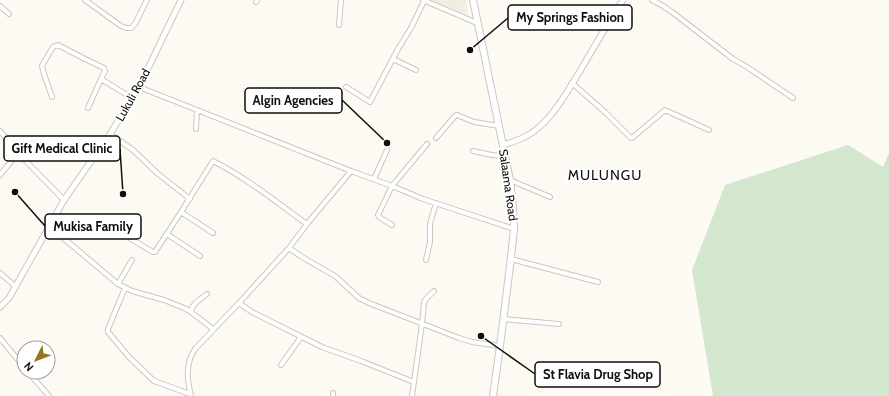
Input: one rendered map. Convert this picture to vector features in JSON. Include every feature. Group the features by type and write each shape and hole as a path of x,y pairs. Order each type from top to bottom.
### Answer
{"main road":[{"name":"Salaama Road","path":"472,0 510,180 513,207 514,229 511,259 493,396"}],"street":[{"path":"86,0 121,26 126,28 131,28 135,24 147,0"},
{"name":"Lukuli Road","path":"0,307 9,298 64,200 110,134 139,87 181,0"},
{"path":"339,25 341,0"},
{"path":"346,88 370,102 393,59 412,28 423,0 477,23"},
{"path":"503,145 523,138 538,128 549,117 572,83 623,0"},
{"path":"652,0 664,6 733,59 793,98"},
{"path":"0,6 9,14"},
{"path":"52,97 42,66 53,47 58,44 84,59 104,68 105,71 102,79 88,108"},
{"path":"393,59 416,70"},
{"path":"102,79 132,98"},
{"path":"572,83 631,138 665,110 709,130"},
{"path":"139,87 374,180 436,203 514,229"},
{"path":"196,129 197,110"},
{"path":"436,138 457,115 474,122 499,126"},
{"path":"0,131 18,153 64,200"},
{"path":"110,134 133,150 157,173 190,199"},
{"path":"392,225 378,215 392,186 427,144"},
{"path":"374,180 387,150"},
{"path":"473,151 505,156"},
{"path":"0,175 18,153"},
{"path":"131,239 153,252 157,249 213,161 229,169 253,185 307,224"},
{"path":"125,288 108,332 129,357 154,381 190,395 187,375 189,360 195,349 289,248 351,171"},
{"path":"510,180 550,197"},
{"path":"426,260 430,242 430,224 436,203"},
{"path":"181,212 213,233"},
{"path":"49,226 118,284 125,288 174,304 192,312 213,329"},
{"path":"167,234 200,256"},
{"path":"289,248 335,276 360,299 459,338 472,342 500,346"},
{"path":"511,259 598,282"},
{"path":"118,284 132,260"},
{"path":"0,273 15,286"},
{"path":"412,396 424,304 425,300 434,291"},
{"path":"192,312 194,304 207,294"},
{"path":"239,303 252,312 330,351 361,361 414,382"},
{"path":"504,319 559,324"},
{"path":"281,365 302,337"},
{"path":"0,338 16,357"},
{"path":"35,380 49,396"}],"shaded area":[{"path":"428,0 466,0 468,15"}],"green space":[{"path":"848,145 883,167 889,153 889,396 713,396 692,270 725,185"}],"place":[{"name":"My Springs Fashion","path":"470,50"},
{"name":"Algin Agencies","path":"387,143"},
{"name":"Mukisa Family","path":"15,192"},
{"name":"Gift Medical Clinic","path":"123,194"},
{"name":"St Flavia Drug Shop","path":"481,336"}],"district":[{"name":"MULUNGU","path":"605,175"}]}
